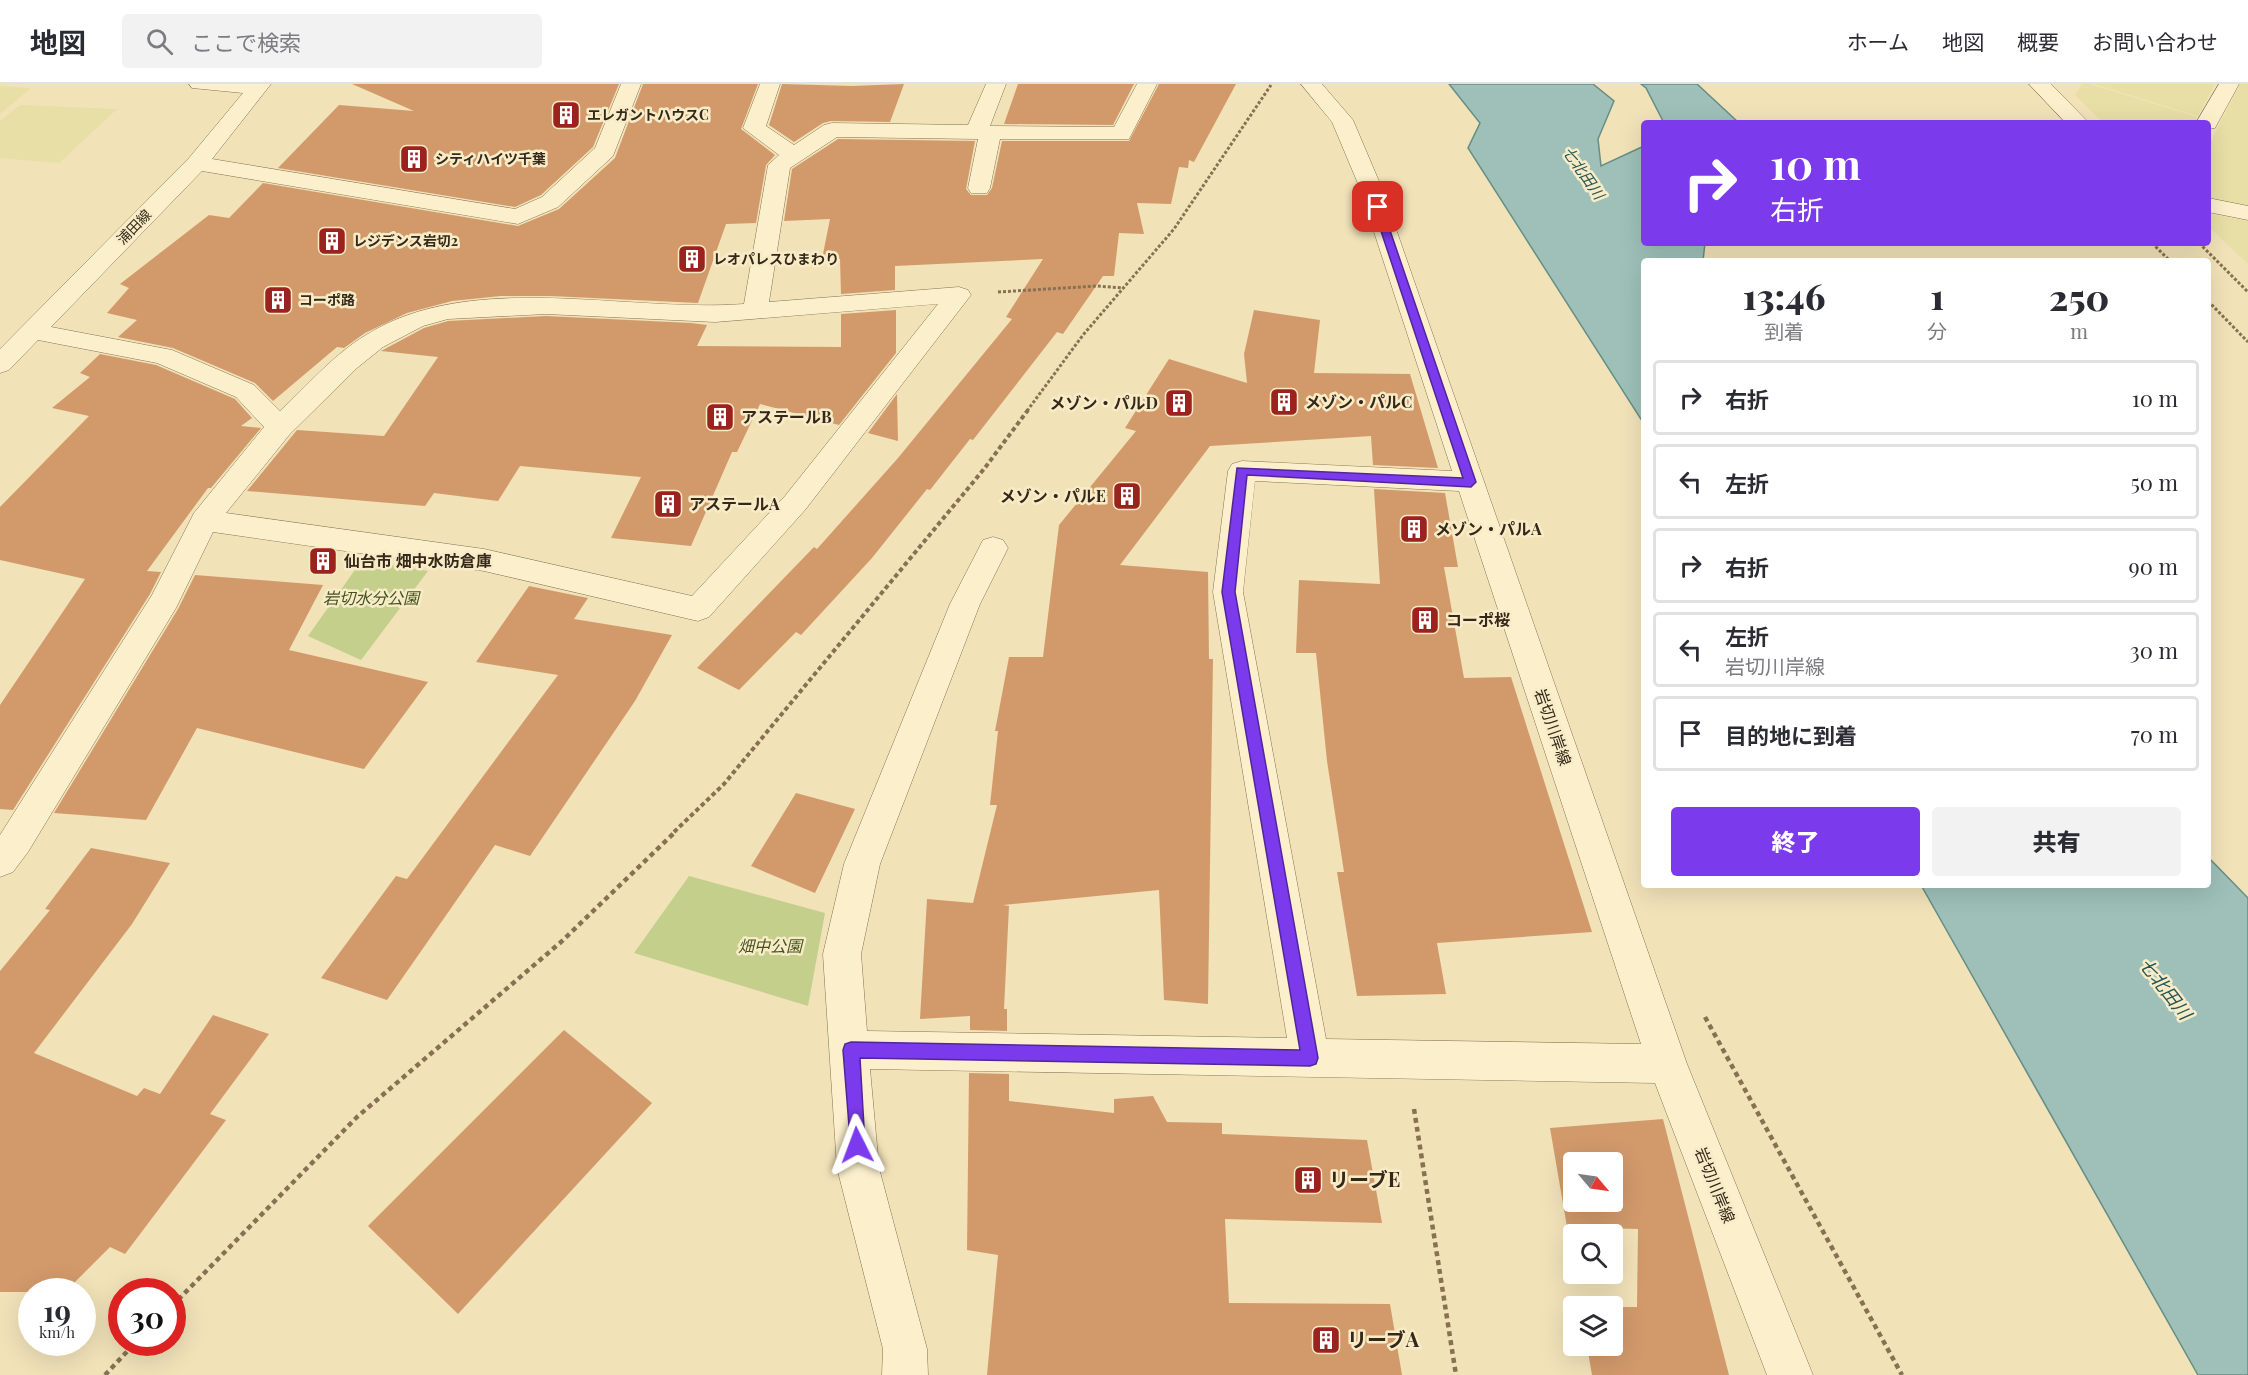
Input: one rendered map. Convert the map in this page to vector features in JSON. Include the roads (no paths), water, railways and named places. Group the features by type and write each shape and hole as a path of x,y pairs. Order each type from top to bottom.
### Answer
{"street":[{"path":"199,84 260,85"},
{"path":"197,163 518,217 550,202 605,151 632,84"},
{"path":"770,84 754,128 794,155"},
{"path":"979,188 983,132 996,84"},
{"path":"755,312 779,165 832,130 1121,134 1147,84"},
{"name":"岩切川岸線","path":"1311,84 1341,120 1371,186 1667,1064 1790,1375"},
{"path":"2039,84 2075,120"},
{"path":"2209,120 2229,84"},
{"name":"浦田線","path":"0,364 197,163 260,85"},
{"path":"2211,206 2248,213"},
{"path":"1,857 165,600 204,520 280,427 348,362 374,341 414,320 447,311 546,306 716,314 958,295 795,503 699,609 484,560 204,520"},
{"path":"32,331 164,356 245,391 280,427"},
{"path":"1310,1058 1228,592 1242,471 1471,482"},
{"path":"905,1375 905,1349 858,1168 843,954 862,864 965,604 993,548"},
{"path":"851,1050 1667,1064"}],"water":[{"name":"七北田川","path":"1449,84 1593,84 1614,101 1598,139 1601,166 1641,147 1641,246 1705,246 1703,258 1641,258 1641,419 1468,148 1480,123"},
{"path":"1641,84 1697,84 1736,120 1662,120 1646,88"},
{"name":"七北田川","path":"2211,860 2248,898 2248,1375 2198,1375 1923,888 2211,888"}],"place":[{"name":"エレガントハウスC","path":"566,115"},
{"name":"シティハイツ千葉","path":"414,159"},
{"name":"レジデンス岩切2","path":"332,241"},
{"name":"レオパレスひまわり","path":"692,259"},
{"name":"コーポ路","path":"278,300"},
{"name":"メゾン・パルC","path":"1284,402"},
{"name":"メゾン・パルD","path":"1179,403"},
{"name":"アステールB","path":"720,417"},
{"name":"メゾン・パルE","path":"1127,496"},
{"name":"アステールA","path":"668,504"},
{"name":"メゾン・パルA","path":"1414,529"},
{"name":"仙台市 畑中水防倉庫","path":"323,561"},
{"name":"コーポ桜","path":"1425,620"},
{"name":"リーブE","path":"1308,1180"},
{"name":"リーブA","path":"1326,1340"}],"park label":[{"name":"岩切水分公園","path":"371,598"},
{"name":"畑中公園","path":"770,946"}]}
